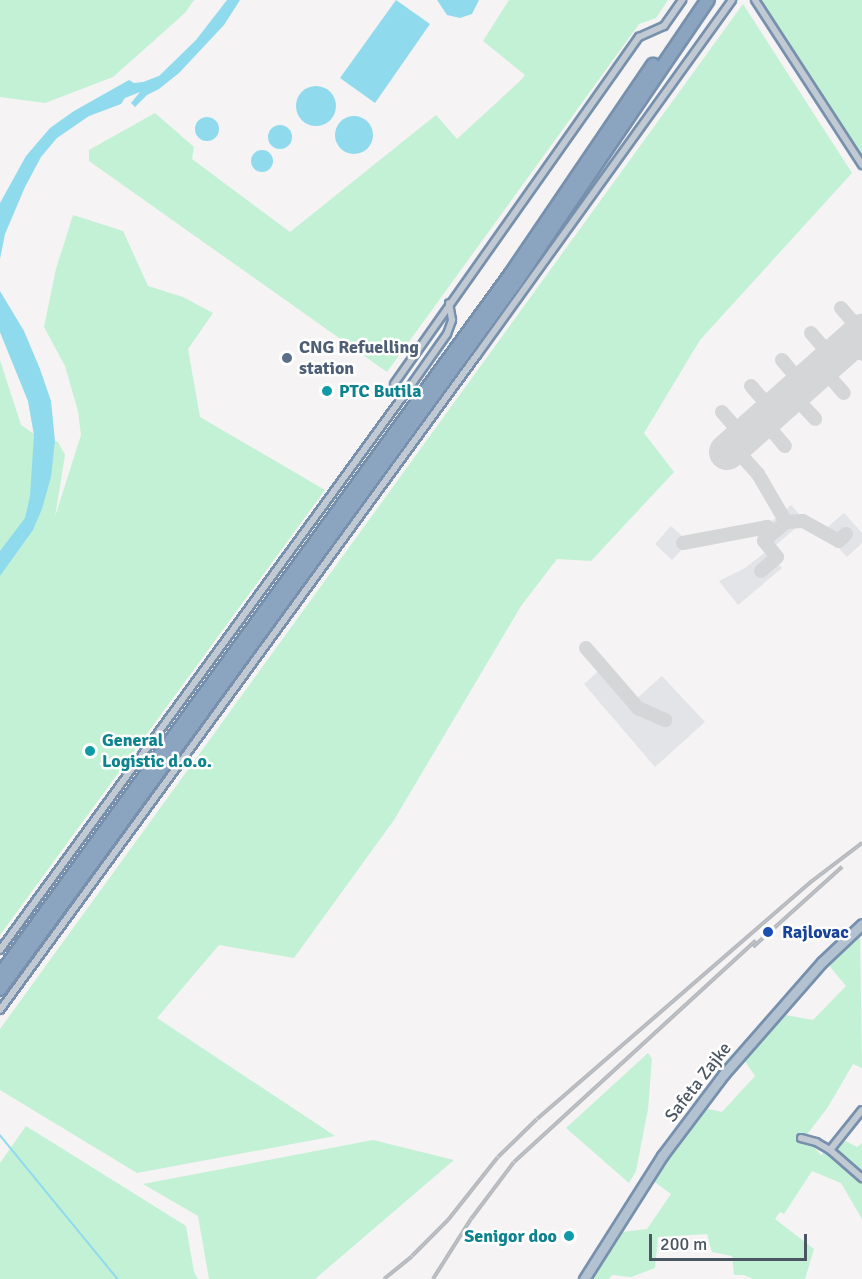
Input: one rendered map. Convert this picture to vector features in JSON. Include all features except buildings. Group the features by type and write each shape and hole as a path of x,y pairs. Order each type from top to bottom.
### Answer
{"highway":[{"path":"0,975 511,274 698,0"},
{"path":"0,989 516,282 708,0"}],"main road":[{"name":"Safeta Zajke","path":"584,1279 662,1156 723,1075 822,962 862,924"}],"street":[{"path":"394,384 639,37 664,27 682,0"},
{"path":"0,1010 477,355 732,0"},
{"path":"754,0 862,165"},
{"path":"0,950 410,388 447,334 452,320 449,303"},
{"path":"830,1150 862,1110"},
{"path":"801,1138 816,1142 830,1150 862,1178"}],"shaded area":[{"path":"791,505 805,520 769,551 756,535"},
{"path":"844,513 862,533 862,543 847,557 823,531"},
{"path":"671,526 689,542 672,560 655,544"},
{"path":"767,551 782,568 738,605 719,581 745,568"},
{"path":"605,665 635,700 662,676 705,722 655,767 584,684"}],"green space":[{"path":"0,0 194,0 185,13 113,77 45,103 0,97"},
{"path":"509,0 668,0 656,18 639,24 387,372 89,161 89,150 155,113 194,147 192,159 290,232 436,115 457,139 521,80 525,75 483,41"},
{"path":"759,0 862,0 862,158"},
{"path":"743,4 852,173 700,340 644,433 674,472 591,561 557,559 521,606 394,820 294,958 219,945 157,1018 335,1136 137,1173 0,1090 0,1029"},
{"path":"73,215 123,231 148,286 183,297 213,313 188,349 200,417 325,490 0,935 0,360 21,425 34,434 28,401 0,332 0,319 44,436 58,442 65,455 55,517 81,435 78,411 65,366 44,327 56,269"},
{"path":"860,931 862,1068 853,1064 828,1107 805,1137 821,1155 842,1139 857,1147 862,1143 862,1219 841,1183 812,1171 784,1214 780,1212 775,1219 814,1249 805,1279 753,1279 744,1275 734,1275 732,1256 712,1252 707,1234 658,1237 655,1268 631,1277 612,1275 609,1279 591,1279 622,1232 647,1229 671,1194 652,1180 704,1108 722,1112 755,1076 743,1058 785,1015 813,1020 846,986 827,963"},
{"path":"648,1053 652,1059 648,1109 636,1171 629,1183 566,1128"},
{"path":"26,1126 186,1226 194,1272 198,1279 0,1279 0,1163"},
{"path":"373,1140 454,1160 315,1279 209,1279 198,1216 143,1184"}],"water":[{"path":"227,0 240,0 224,25 179,73 159,89 147,95 135,107 131,103 140,92 125,98 121,104 89,116 57,138 41,157 25,187 5,234 0,259 0,203 26,156 50,128 74,111 129,80 134,83 143,82 159,76 196,40"},
{"path":"396,0 430,24 375,103 340,78"},
{"path":"437,0 479,0 472,14 460,18 447,15"},
{"path":"316,86 324,87 330,92 335,98 335,114 330,120 324,125 316,126 308,125 302,120 297,114 296,106 297,98 302,92 308,87"},
{"path":"354,116 367,122 373,135 367,148 354,154 341,148 335,135 341,122"},
{"path":"207,117 215,121 219,129 215,137 207,141 199,137 195,129 199,121"},
{"path":"280,125 289,128 292,137 289,146 280,149 271,146 268,137 271,128"},
{"path":"258,150 266,150 273,157 273,165 266,172 258,172 251,165 251,157"},
{"path":"0,291 24,331 40,369 51,401 55,441 51,477 42,509 33,530 0,576 0,551 25,518 30,496 34,435 28,401 0,332"}],"waterway":[{"path":"0,1135 118,1279"}],"taxiway":[{"path":"841,308 862,332"},
{"path":"811,333 833,358"},
{"path":"851,342 862,354"},
{"path":"782,360 803,385"},
{"path":"822,368 844,393"},
{"path":"751,386 773,411"},
{"path":"792,394 815,419"},
{"path":"722,412 744,437"},
{"path":"763,420 785,446"},
{"path":"683,543 767,527 773,533 786,522 758,474 733,446"},
{"path":"786,522 803,521 839,541 846,534"},
{"path":"761,571 777,557 764,541 773,533"},
{"path":"586,648 638,708 665,720"}],"runway":[{"path":"727,452 862,332"}],"railway":[{"path":"384,1279 412,1256 448,1220 498,1157 537,1119 812,881 862,843"},
{"path":"753,947 842,867"},
{"path":"433,1279 471,1219 514,1162 756,940"}],"place":[{"name":"CNG Refuelling station","path":"287,358"},
{"name":"PTC Butila","path":"327,391"},
{"name":"General Logistic d.o.o.","path":"90,751"},
{"name":"Rajlovac","path":"768,932"},
{"name":"Senigor doo","path":"569,1236"}]}
